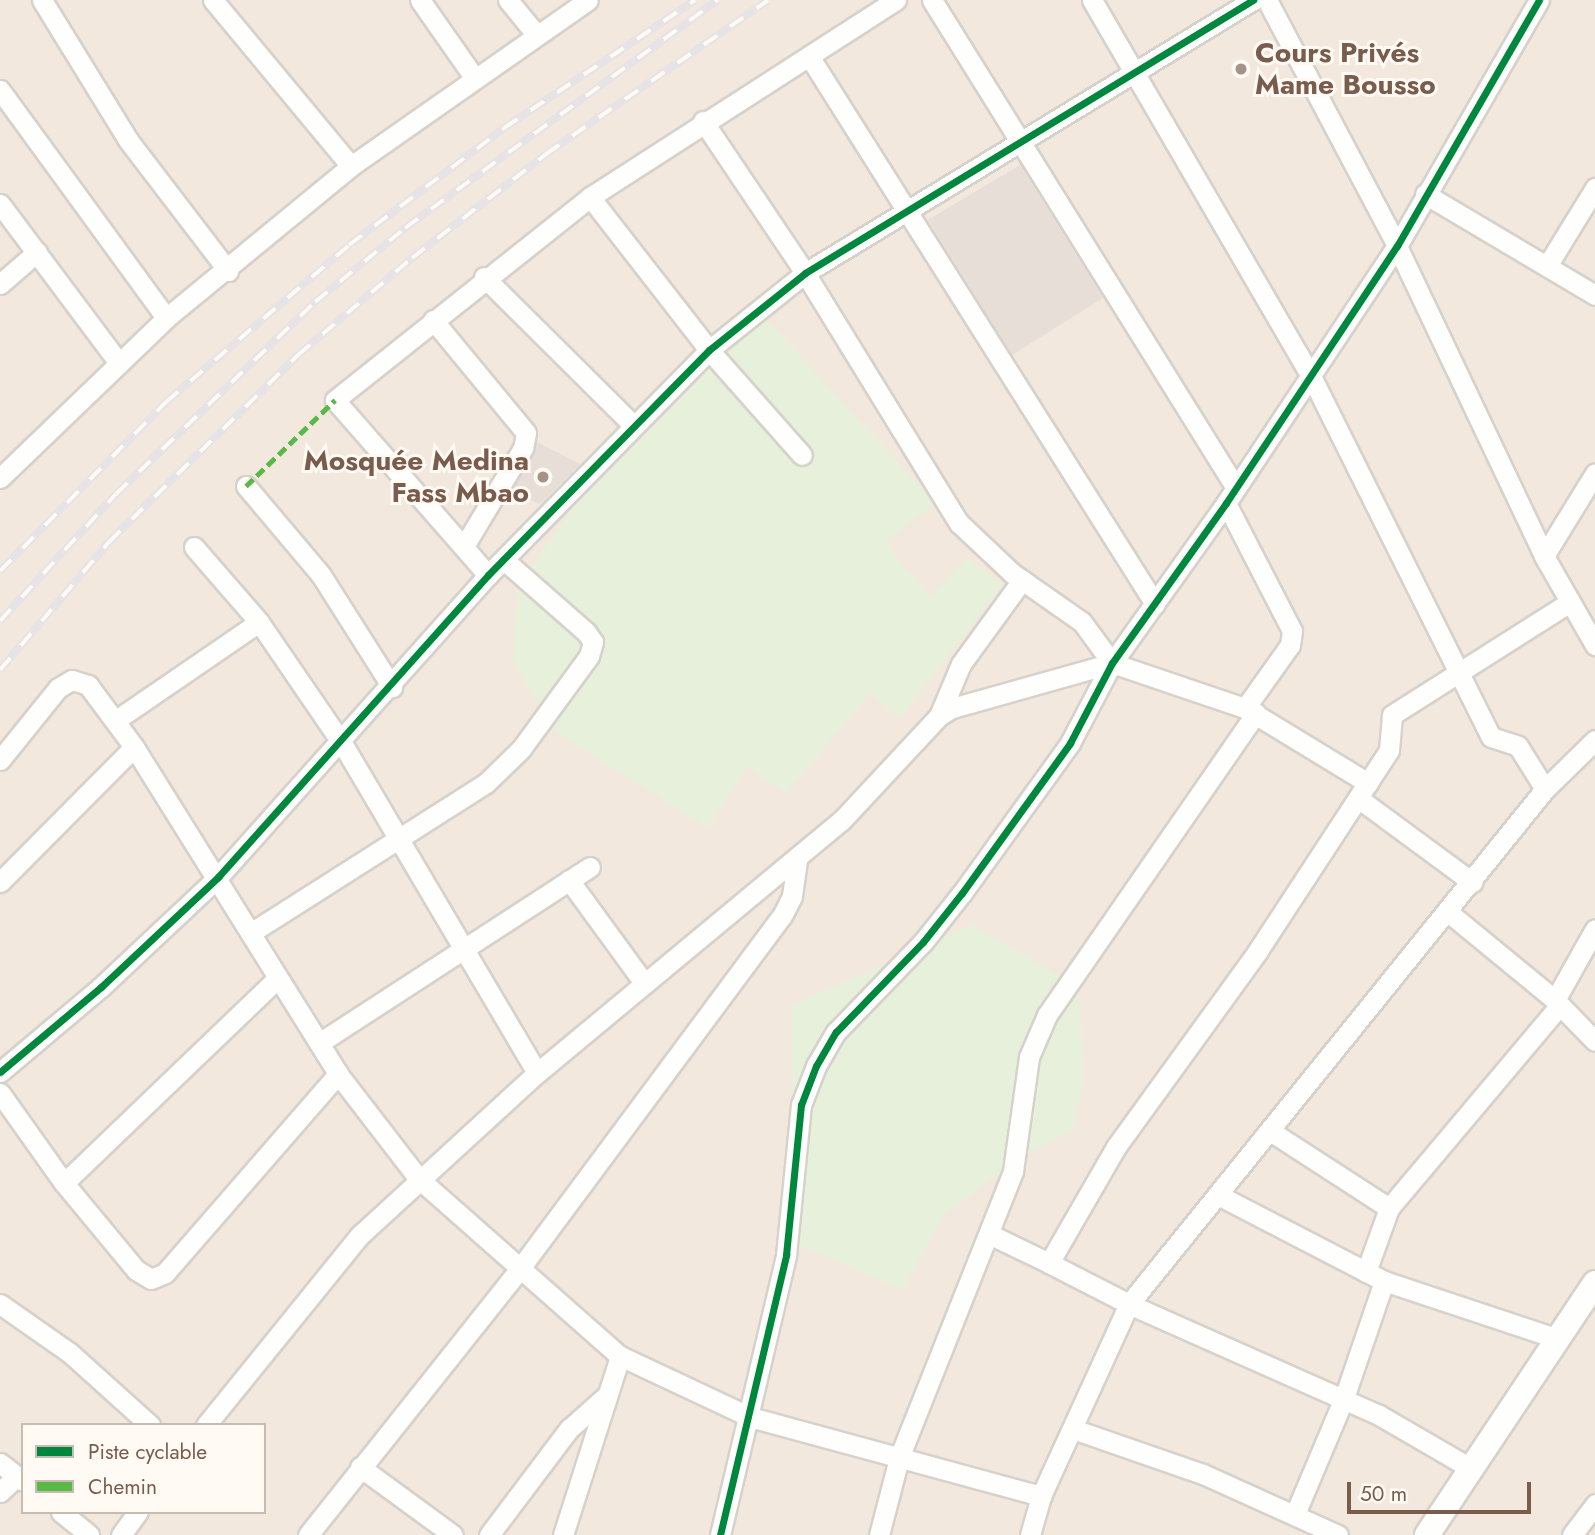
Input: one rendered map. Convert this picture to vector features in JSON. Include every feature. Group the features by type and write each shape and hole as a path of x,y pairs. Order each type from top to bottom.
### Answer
{"street":[{"path":"42,0 128,140 228,271"},
{"path":"213,0 351,166"},
{"path":"420,0 474,77"},
{"path":"508,0 535,33"},
{"path":"0,478 166,318 228,271 351,166 535,33 588,0"},
{"path":"488,575 335,400 484,277 590,197 703,121 897,0"},
{"path":"879,1535 899,1458 1013,1171 1029,1057 1047,1014 1251,711 1290,645 1292,631 1231,495 932,0"},
{"path":"1092,0 1136,71 1311,376 1491,737 1518,746 1545,789"},
{"path":"0,1071 102,987 218,877 342,743 488,575 709,349 805,273 1253,0"},
{"path":"1268,0 1396,246 1544,556 1595,645"},
{"path":"720,1535 750,1417 786,1255 801,1105 816,1066 836,1032 923,943 1069,743 1112,663 1231,495 1396,246 1539,0"},
{"path":"809,56 1155,604"},
{"path":"0,90 166,318"},
{"path":"703,121 805,273 959,523 1022,580 1082,622 1112,663"},
{"path":"1547,267 1595,188"},
{"path":"1425,194 1595,295"},
{"path":"590,197 709,349 802,454"},
{"path":"0,204 118,362"},
{"path":"0,284 37,253"},
{"path":"484,277 633,425"},
{"path":"433,320 526,433 523,448 464,547"},
{"path":"1544,556 1595,473"},
{"path":"246,486 321,575 392,687"},
{"path":"194,547 259,622 342,743 401,838 537,1073"},
{"path":"252,932 401,838 502,767 589,656 593,642 586,632 504,560"},
{"path":"208,1423 339,1258 419,1179 537,1073 841,821 939,716 961,664 1022,580"},
{"path":"1049,1263 1130,1124 1257,952 1389,750 1392,715 1570,602"},
{"path":"116,720 259,622"},
{"path":"939,716 998,692 1112,663 1251,711 1363,791 1472,882"},
{"path":"0,760 58,688 72,680 88,685 116,720 218,877 338,1074 419,1179 518,1270 621,1356 750,1417 1041,1496"},
{"path":"1030,1535 1041,1496 1129,1304 1545,789 1595,740"},
{"path":"0,882 134,747"},
{"path":"308,1535 518,1270 782,916 792,896 797,859"},
{"path":"319,1043 590,867"},
{"path":"569,880 644,983"},
{"path":"1448,912 1557,1003 1595,1041"},
{"path":"1294,1514 1344,1398 1375,1277 1389,1208 1557,1003 1595,929"},
{"path":"64,1183 278,978"},
{"path":"0,1093 64,1183 136,1269 151,1279 165,1273 338,1074"},
{"path":"1270,1131 1389,1208"},
{"path":"1218,1195 1375,1277 1494,1314 1555,1338"},
{"path":"989,1234 1129,1304 1344,1398 1472,1469"},
{"path":"1427,1535 1555,1338 1595,1283"},
{"path":"0,1304 70,1353 148,1423"},
{"path":"563,1535 621,1356"},
{"path":"489,1535 569,1429 606,1396"},
{"path":"1073,1429 1194,1471 1338,1535"},
{"path":"0,1463 20,1479 0,1492"},
{"path":"360,1467 453,1535"},
{"path":"1572,1535 1595,1504"},
{"path":"63,1514 89,1535"},
{"path":"121,1535 137,1514"}],"shaded area":[{"path":"0,0 1595,0 1595,1535 0,1535"}],"green space":[{"path":"763,315 935,503 885,543 930,596 967,558 1003,584 900,718 869,694 786,793 747,767 708,828 554,731 513,662 518,587 573,507 684,380"},
{"path":"972,925 1079,987 1084,1080 1072,1131 1023,1156 942,1217 903,1290 792,1242 792,1005"}],"building":[{"path":"1020,165 1103,298 1012,355 928,220"},
{"name":"Mosquée Medina Fass Mbao","path":"537,442 580,464 540,504 511,492"}],"railway":[{"path":"0,571 166,402 349,245 504,128 695,0"},
{"path":"0,621 116,494 315,302 405,228 718,0"},
{"path":"0,670 109,542 298,355 412,258 546,154 768,0"}],"marked path":[{"path":"246,486 335,400"}],"cycle path":[{"path":"0,1072 101,987 218,877 488,575 709,350 805,273 1253,0"},
{"path":"720,1535 786,1255 801,1105 816,1066 836,1032 923,942 962,893 1070,743 1112,663 1226,503 1397,246 1539,0"}],"place":[{"name":"Cours Privés Mame Bousso","path":"1241,69"},
{"name":"Mosquée Medina Fass Mbao","path":"543,477"}]}
